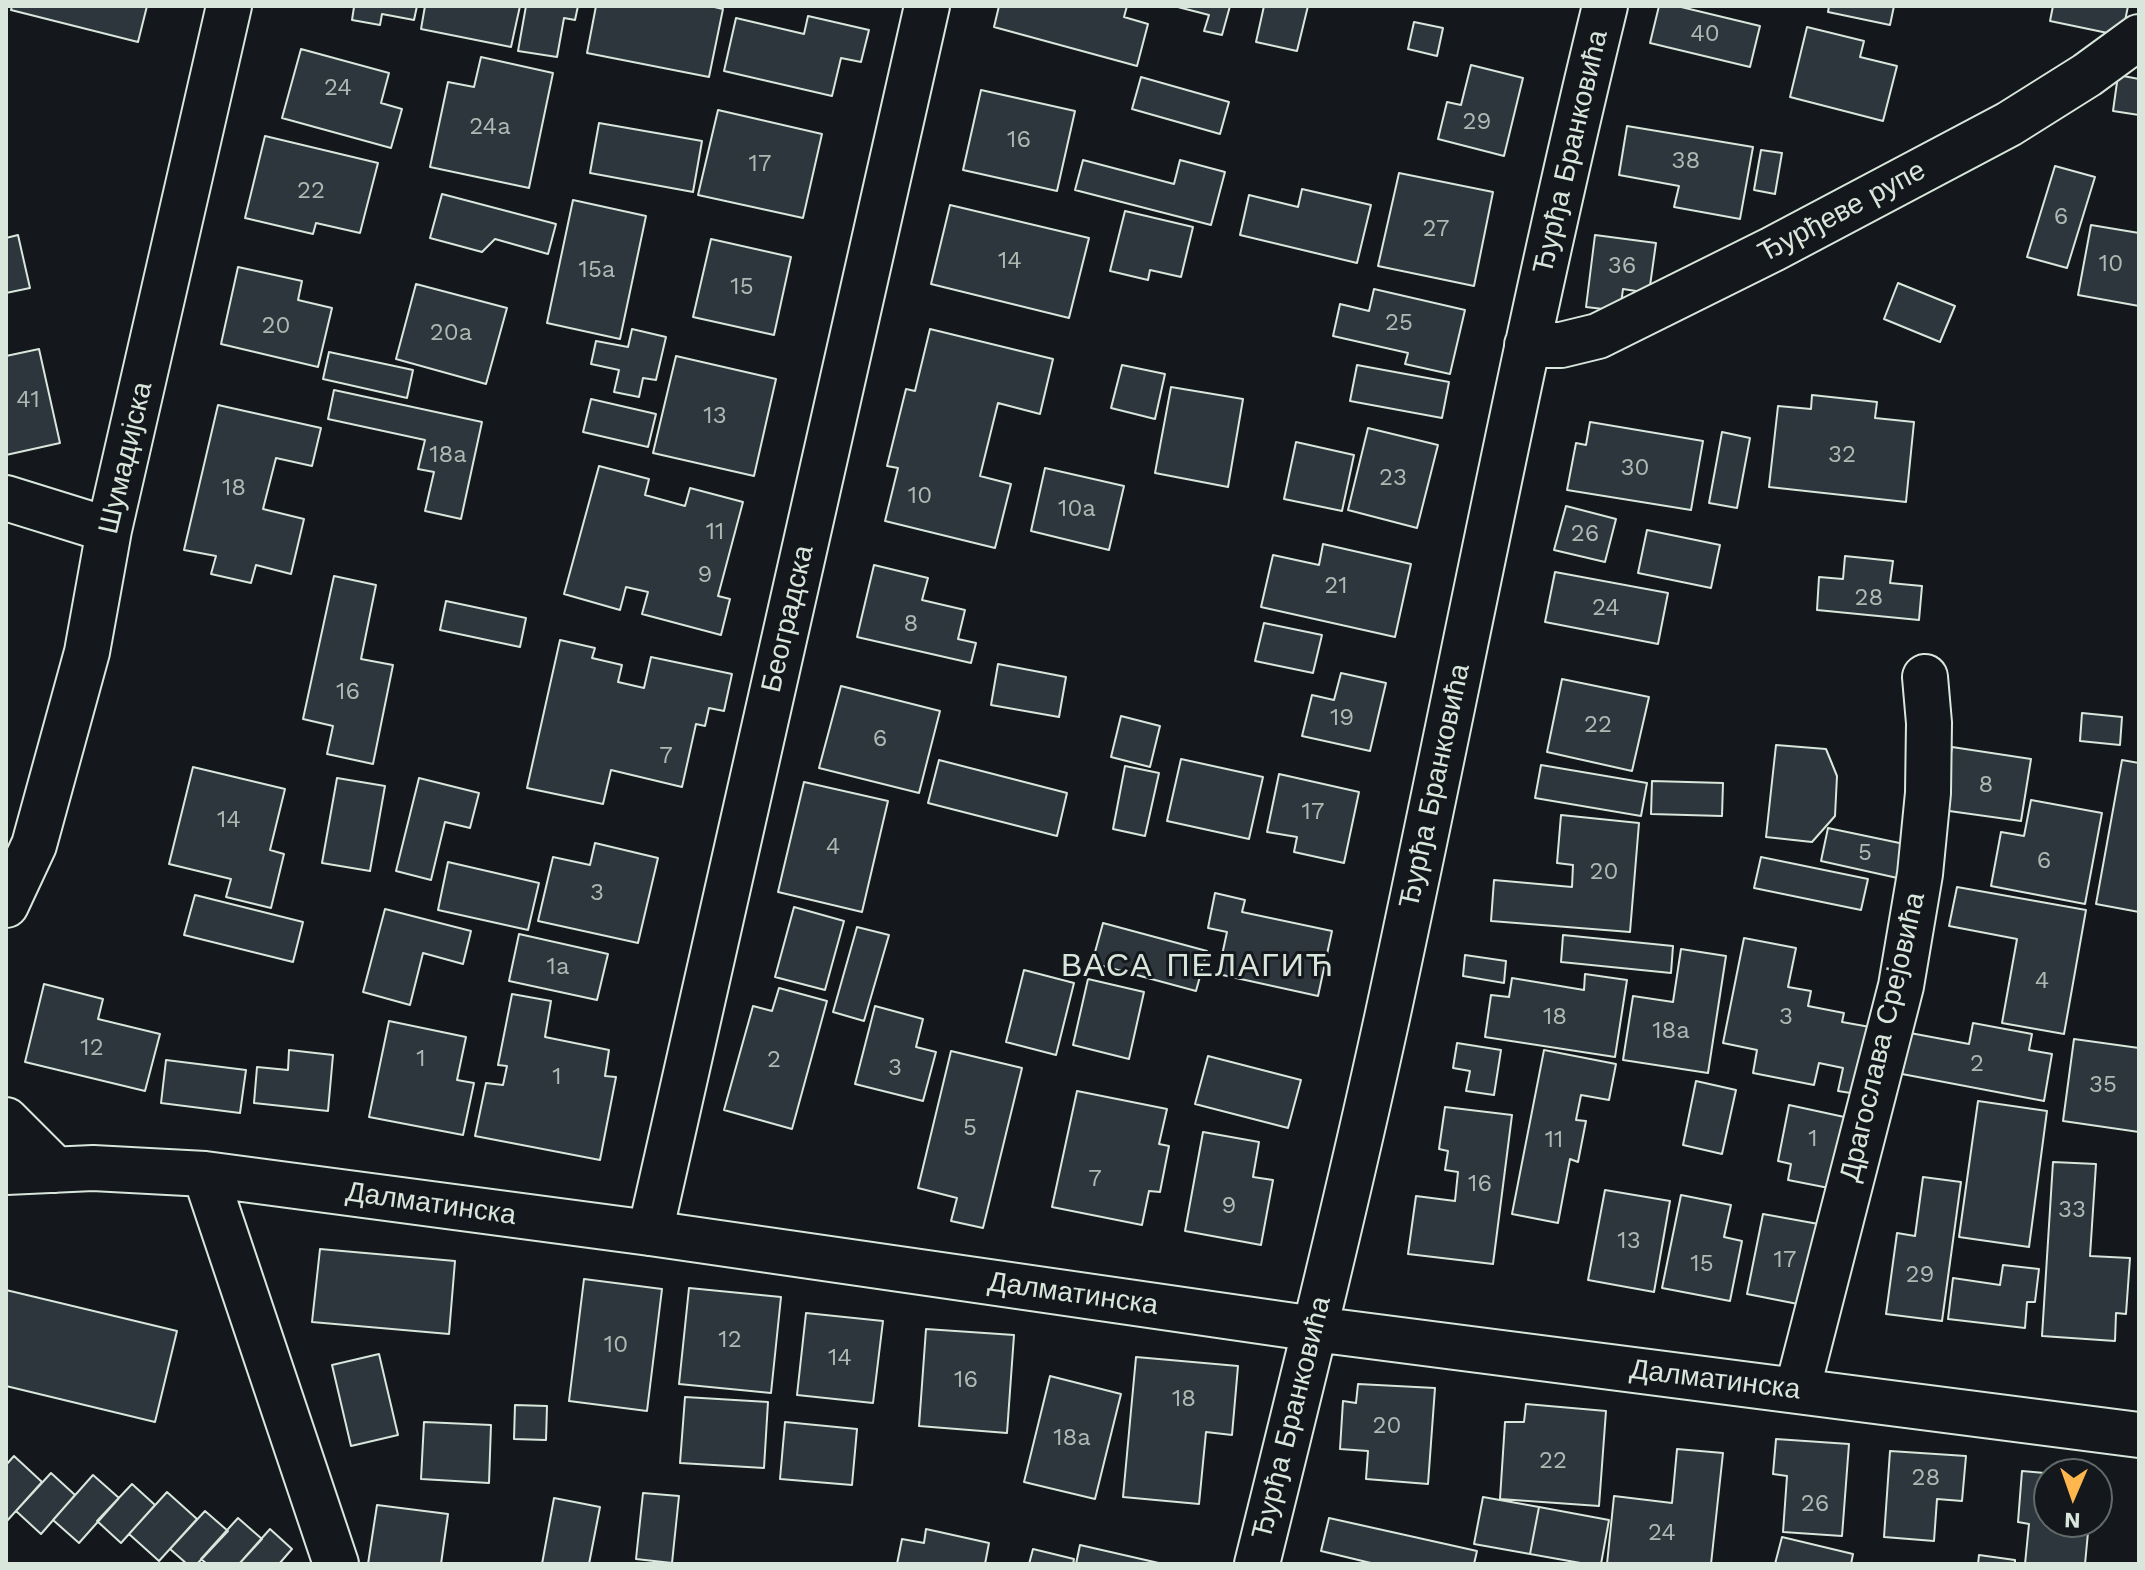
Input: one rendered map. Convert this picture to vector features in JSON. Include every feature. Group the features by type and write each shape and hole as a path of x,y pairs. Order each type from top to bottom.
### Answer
{"street":[{"name":"Шумадијска","path":"6,905 34,845 87,652 109,530 229,6"},
{"name":"Београдска","path":"650,1233 927,6"},
{"name":"Ђурђа Бранковића","path":"1257,1564 1386,1019 1527,345 1605,6"},
{"name":"Ђурђеве рупе","path":"1527,345 1561,345 1598,336 1759,255 2009,124 2087,75 2139,37"},
{"path":"6,498 109,530"},
{"name":"Драгослава Срејовића","path":"1797,1391 1901,986 1920,874 1928,793 1929,723 1925,677"},
{"path":"6,1120 56,1170"},
{"name":"Далматинска","path":"6,1172 93,1168 205,1174 650,1233 1315,1329 2139,1435"},
{"path":"205,1174 336,1564"}],"building":[{"path":"12,6 147,6 138,42 11,10"},
{"path":"349,6 417,6 414,20 382,14 380,25 352,20 354,7"},
{"path":"425,6 520,6 511,47 421,29"},
{"path":"526,6 578,6 575,20 564,18 557,57 518,51"},
{"path":"596,6 710,6 723,9 709,77 587,53"},
{"path":"999,6 1127,6 1124,17 1148,24 1137,66 994,27"},
{"path":"1174,6 1230,6 1222,35 1204,31 1209,15"},
{"path":"1264,6 1308,6 1297,51 1256,42"},
{"path":"1659,6 1677,6 1760,26 1750,67 1650,43"},
{"path":"1829,6 1894,6 1890,25 1828,12"},
{"path":"2053,6 2128,6 2122,36 2050,21"},
{"path":"808,16 869,30 861,62 841,58 832,96 724,71 736,18 804,34"},
{"path":"1414,22 1443,28 1437,56 1408,49"},
{"path":"1807,27 1864,41 1860,57 1897,66 1883,121 1790,97"},
{"path":"301,49 389,73 381,103 402,109 391,148 282,118"},
{"path":"481,57 553,73 529,188 430,167 448,82 474,87"},
{"path":"1471,65 1523,78 1504,156 1438,139 1447,102 1461,105"},
{"path":"2118,75 2139,79 2139,115 2113,111"},
{"path":"1141,77 1229,102 1220,134 1132,109"},
{"path":"981,90 1075,111 1057,191 963,170"},
{"path":"718,110 822,134 803,218 698,195"},
{"path":"599,123 702,141 693,192 590,173"},
{"path":"1627,126 1753,147 1740,219 1674,207 1679,186 1619,175"},
{"path":"265,136 378,163 360,233 316,223 313,234 245,218"},
{"path":"1761,150 1782,153 1775,194 1754,190"},
{"path":"1083,160 1174,184 1180,160 1225,172 1211,225 1075,190"},
{"path":"2055,166 2095,177 2067,268 2027,257"},
{"path":"1399,173 1493,192 1474,286 1378,266"},
{"path":"1302,189 1371,205 1357,263 1240,235 1249,195 1298,207"},
{"path":"442,194 556,224 548,254 495,239 482,252 430,238"},
{"path":"573,200 646,216 620,339 547,323"},
{"path":"950,205 1089,238 1069,318 931,284"},
{"path":"1125,211 1193,227 1181,277 1150,270 1148,280 1110,271"},
{"path":"2091,225 2139,233 2139,306 2078,295"},
{"path":"18,235 30,288 6,293 6,238"},
{"path":"1595,235 1656,243 1649,293 1623,289 1620,311 1586,307"},
{"path":"711,239 791,257 774,335 693,317"},
{"path":"238,267 302,281 298,300 332,308 318,367 221,344"},
{"path":"1898,283 1955,306 1940,342 1884,319"},
{"path":"416,284 507,308 486,384 396,359"},
{"path":"1374,289 1465,310 1450,374 1405,364 1408,353 1333,336 1340,304 1369,311"},
{"path":"632,329 666,337 656,380 643,378 639,397 614,392 619,370 591,364 596,341 628,347"},
{"path":"930,329 1053,359 1040,414 998,403 980,476 1011,484 995,548 885,521 898,468 887,466 906,389 915,391"},
{"path":"39,349 60,443 6,455 6,356"},
{"path":"329,352 413,370 407,398 323,379"},
{"path":"676,356 776,379 754,476 653,453"},
{"path":"1122,365 1165,374 1155,419 1111,408"},
{"path":"1357,365 1449,382 1442,418 1350,401"},
{"path":"1171,387 1243,399 1228,487 1155,473"},
{"path":"334,390 482,422 461,519 425,511 434,472 418,469 425,440 328,419"},
{"path":"1812,395 1877,402 1875,418 1914,422 1906,502 1769,487 1778,406 1811,409"},
{"path":"591,399 656,414 648,447 583,432"},
{"path":"218,405 321,428 312,466 276,458 263,509 304,519 291,574 256,565 251,583 211,574 216,556 184,550"},
{"path":"1590,422 1703,441 1691,510 1567,490 1576,443 1586,445"},
{"path":"1368,428 1438,445 1417,528 1348,510"},
{"path":"1722,432 1750,438 1737,508 1709,503"},
{"path":"1296,442 1354,455 1342,511 1284,499"},
{"path":"599,466 649,479 645,495 685,506 690,488 743,502 718,596 730,599 721,635 642,614 648,592 626,587 620,610 564,594"},
{"path":"1045,468 1124,486 1109,550 1031,531"},
{"path":"1566,506 1616,519 1605,562 1554,550"},
{"path":"1647,530 1720,545 1711,588 1638,573"},
{"path":"1323,544 1411,564 1395,637 1261,607 1273,555 1319,565"},
{"path":"1845,556 1893,561 1890,583 1922,586 1919,620 1817,610 1819,577 1843,579"},
{"path":"874,565 928,578 922,600 965,610 958,639 976,643 971,663 857,637"},
{"path":"1555,572 1668,593 1658,644 1545,622"},
{"path":"334,576 376,585 361,659 393,665 373,764 327,754 333,726 303,719"},
{"path":"446,601 526,618 520,647 440,630"},
{"path":"1264,623 1322,635 1313,673 1255,661"},
{"path":"560,640 595,648 592,658 622,665 618,682 644,688 651,657 732,674 724,711 709,708 705,726 696,724 682,787 611,770 603,804 527,788"},
{"path":"998,664 1066,677 1059,717 991,705"},
{"path":"1341,673 1386,683 1370,751 1302,736 1312,695 1334,700"},
{"path":"1562,679 1649,697 1632,771 1547,752"},
{"path":"841,686 940,711 919,793 819,768"},
{"path":"2082,713 2122,717 2120,745 2080,741"},
{"path":"1121,716 1160,726 1150,767 1111,757"},
{"path":"1776,745 1826,749 1837,776 1835,816 1812,842 1766,837"},
{"path":"1952,747 2031,759 2021,821 1942,810"},
{"path":"1181,759 1263,777 1249,839 1167,821"},
{"path":"939,760 1067,793 1057,836 928,803"},
{"path":"2122,760 2139,763 2139,912 2096,904"},
{"path":"1541,765 1647,783 1641,816 1535,798"},
{"path":"1125,766 1159,773 1145,836 1113,829"},
{"path":"193,767 285,789 270,850 284,854 271,908 226,897 231,879 169,864"},
{"path":"1279,774 1359,792 1344,863 1294,852 1297,837 1267,832"},
{"path":"337,778 385,786 370,871 322,863"},
{"path":"419,778 479,793 470,828 445,822 431,880 396,871"},
{"path":"1652,781 1723,783 1722,816 1651,814"},
{"path":"804,782 888,801 862,912 778,892"},
{"path":"2031,800 2102,813 2085,904 1991,886 2001,832 2024,836"},
{"path":"1561,815 1639,823 1630,932 1491,921 1494,880 1572,887 1573,865 1557,863"},
{"path":"1828,828 1909,845 1902,879 1821,861"},
{"path":"595,843 658,858 638,943 538,921 553,857 590,865"},
{"path":"1761,857 1868,879 1861,910 1754,888"},
{"path":"448,862 539,883 528,930 438,910"},
{"path":"1957,887 2086,910 2064,1034 2002,1023 2017,939 1949,926"},
{"path":"1215,893 1245,900 1242,912 1332,931 1318,996 1218,974 1227,932 1208,928"},
{"path":"195,895 303,922 293,962 184,935"},
{"path":"794,907 844,921 825,990 775,977"},
{"path":"385,909 471,931 463,964 423,953 410,1005 363,992"},
{"path":"1103,923 1207,951 1196,991 1092,963"},
{"path":"857,927 889,935 864,1021 833,1012"},
{"path":"519,934 608,954 597,1000 509,981"},
{"path":"1563,935 1673,946 1671,973 1561,962"},
{"path":"1744,938 1796,948 1788,987 1811,991 1808,1006 1844,1013 1842,1022 1870,1027 1857,1094 1838,1091 1843,1068 1819,1063 1814,1085 1753,1073 1757,1050 1723,1043"},
{"path":"1681,949 1726,956 1708,1073 1623,1060 1633,996 1673,1002"},
{"path":"1465,955 1506,961 1504,983 1463,976"},
{"path":"1024,970 1074,983 1056,1055 1006,1042"},
{"path":"1585,974 1627,980 1615,1057 1485,1037 1491,995 1509,997 1512,978 1584,990"},
{"path":"1088,979 1144,992 1129,1059 1073,1045"},
{"path":"44,984 103,999 98,1019 160,1034 145,1091 25,1062"},
{"path":"779,988 827,1001 792,1129 724,1110 753,1006 772,1011"},
{"path":"512,994 551,1001 545,1037 609,1050 605,1076 616,1077 600,1160 475,1136 486,1083 503,1085 507,1066 498,1065"},
{"path":"875,1006 923,1019 916,1047 936,1052 923,1101 855,1084"},
{"path":"389,1021 466,1037 457,1080 474,1083 463,1135 369,1117"},
{"path":"1973,1023 2032,1034 2029,1050 2052,1054 2044,1101 1902,1074 1910,1033 1969,1044"},
{"path":"2074,1039 2139,1048 2139,1132 2063,1121"},
{"path":"1457,1043 1501,1050 1494,1095 1466,1091 1470,1071 1453,1068"},
{"path":"289,1050 333,1055 328,1111 254,1103 257,1067 288,1070"},
{"path":"1544,1050 1616,1064 1609,1100 1581,1095 1576,1120 1586,1121 1578,1162 1570,1159 1558,1223 1512,1214"},
{"path":"951,1051 1022,1068 983,1228 951,1221 957,1198 918,1188"},
{"path":"1208,1056 1301,1080 1288,1128 1195,1104"},
{"path":"166,1060 246,1070 240,1113 161,1103"},
{"path":"1696,1081 1736,1090 1722,1154 1683,1145"},
{"path":"1077,1091 1167,1109 1159,1144 1169,1146 1160,1192 1149,1191 1142,1225 1052,1207"},
{"path":"1978,1101 2047,1111 2029,1247 1959,1237"},
{"path":"1789,1105 1849,1118 1834,1189 1788,1180 1791,1164 1778,1161"},
{"path":"1445,1107 1512,1115 1493,1264 1408,1254 1416,1196 1455,1201 1458,1172 1445,1170 1448,1151 1439,1149"},
{"path":"1203,1132 1259,1142 1253,1177 1273,1180 1261,1245 1185,1231"},
{"path":"2053,1162 2096,1164 2090,1256 2130,1258 2126,1314 2116,1313 2115,1341 2042,1336"},
{"path":"1923,1177 1961,1182 1942,1321 1886,1314 1897,1233 1915,1236"},
{"path":"1605,1190 1670,1201 1654,1292 1588,1280"},
{"path":"1681,1195 1731,1205 1724,1237 1742,1241 1730,1301 1662,1288"},
{"path":"1763,1214 1824,1225 1808,1306 1747,1294"},
{"path":"320,1249 455,1261 449,1334 312,1322"},
{"path":"2003,1265 2039,1269 2035,1302 2027,1302 2025,1328 1948,1319 1953,1278 2000,1285"},
{"path":"584,1279 662,1289 647,1411 569,1401"},
{"path":"689,1288 781,1297 771,1393 679,1384"},
{"path":"6,1290 177,1331 155,1422 6,1386"},
{"path":"806,1313 883,1321 873,1403 797,1395"},
{"path":"926,1329 1014,1335 1007,1433 919,1426"},
{"path":"379,1354 398,1435 351,1446 332,1365"},
{"path":"1136,1357 1238,1366 1232,1435 1206,1432 1199,1504 1123,1497"},
{"path":"1050,1376 1121,1394 1095,1499 1024,1482"},
{"path":"1358,1384 1435,1388 1428,1484 1366,1479 1368,1451 1340,1449 1343,1401 1356,1403"},
{"path":"685,1397 768,1402 764,1468 680,1463"},
{"path":"1526,1404 1606,1411 1599,1506 1500,1499 1505,1422 1524,1422"},
{"path":"515,1405 547,1406 546,1440 514,1439"},
{"path":"424,1422 491,1425 489,1483 421,1479"},
{"path":"785,1422 857,1429 852,1485 780,1479"},
{"path":"1776,1439 1849,1444 1842,1536 1783,1532 1787,1476 1773,1474"},
{"path":"1677,1449 1723,1453 1711,1564 1607,1564 1614,1496 1672,1503"},
{"path":"1890,1451 1966,1456 1962,1501 1937,1499 1934,1541 1884,1537"},
{"path":"14,1456 42,1482 6,1522 6,1465"},
{"path":"2022,1471 2033,1472 2033,1538 2087,1538 2085,1564 2025,1564 2029,1524 2018,1522"},
{"path":"51,1473 75,1495 41,1534 16,1511"},
{"path":"93,1475 119,1498 79,1543 53,1520"},
{"path":"132,1484 155,1505 121,1543 97,1521"},
{"path":"167,1492 197,1519 159,1561 129,1534"},
{"path":"643,1493 679,1496 672,1563 636,1559"},
{"path":"1483,1497 1539,1507 1530,1554 1474,1544"},
{"path":"554,1498 600,1507 589,1564 542,1564"},
{"path":"377,1505 448,1514 441,1564 368,1564"},
{"path":"1539,1507 1609,1520 1601,1564 1530,1554"},
{"path":"205,1511 228,1531 197,1564 187,1564 170,1549"},
{"path":"238,1518 262,1539 239,1564 207,1564 201,1559"},
{"path":"1329,1518 1477,1551 1474,1564 1375,1564 1321,1551"},
{"path":"270,1529 292,1549 279,1564 239,1564"},
{"path":"926,1529 989,1543 985,1564 897,1564 902,1539 924,1543"},
{"path":"1782,1537 1853,1554 1851,1564 1775,1564"},
{"path":"1080,1545 1163,1564 1076,1564"},
{"path":"1033,1549 1074,1559 1073,1564 1029,1564"},
{"path":"1979,1555 2015,1560 2015,1564 1978,1564"}],"district":[{"name":"ВАСА ПЕЛАГИЋ","path":"1198,967"}]}
